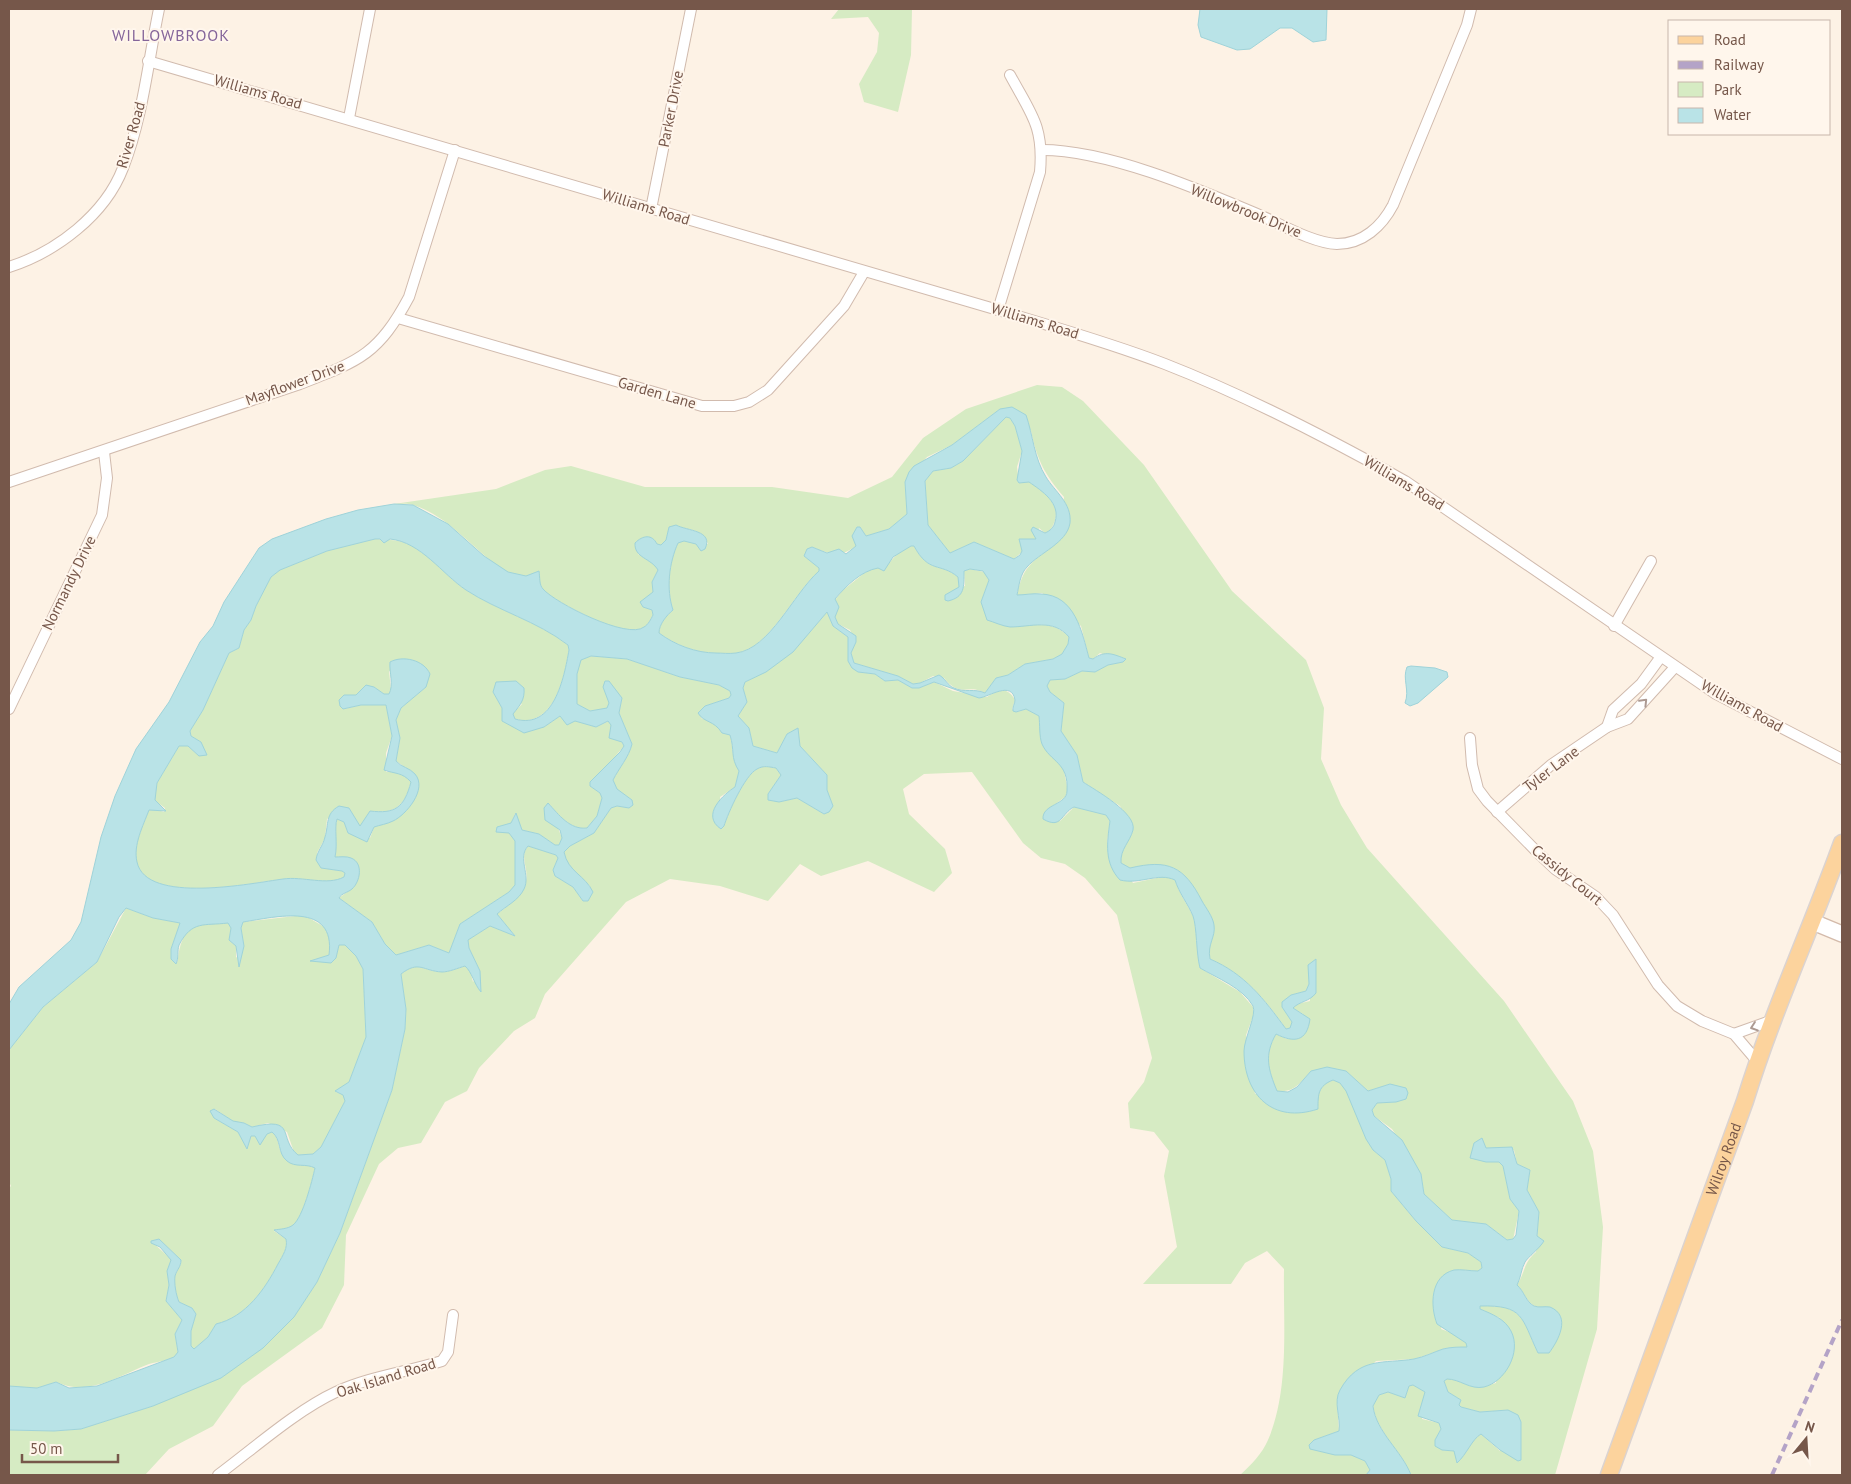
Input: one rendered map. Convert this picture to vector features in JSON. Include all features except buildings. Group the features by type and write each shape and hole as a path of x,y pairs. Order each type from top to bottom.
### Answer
{"main road":[{"name":"Wilroy Road","path":"1609,1475 1745,1101 1757,1061 1813,922 1842,843"},
{"path":"1813,922 1842,934"}],"street":[{"name":"River Road","path":"9,267 33,258 58,243 91,215 106,197 123,169 134,135 159,9"},
{"path":"349,118 370,9"},
{"name":"Parker Drive","path":"651,209 692,9"},
{"name":"Willowbrook Drive","path":"1042,150 1083,153 1159,176 1244,208 1321,241 1337,244 1360,239 1379,225 1393,205 1467,26 1471,9"},
{"name":"Williams Road","path":"148,61 349,118 651,209 998,310 1104,342 1171,366 1358,455 1423,492 1660,658 1716,694 1842,759"},
{"path":"998,310 1040,172 1042,150 1040,133 1036,122 1010,75"},
{"name":"Mayflower Drive","path":"9,482 104,452 346,366 381,342 398,318 416,279 455,150"},
{"name":"Garden Lane","path":"398,318 702,406 734,406 749,402 768,390 844,306 864,272"},
{"name":"Normandy Drive","path":"9,710 102,515 107,478 104,452"},
{"path":"1614,626 1651,561"},
{"name":"Tyler Lane","path":"1607,727 1613,710 1642,684 1660,658"},
{"name":"Tyler Lane","path":"1497,812 1551,765 1607,727 1628,719 1675,667"},
{"name":"Cassidy Court","path":"1470,738 1472,765 1478,789 1497,812 1543,858 1596,897 1612,915 1658,985 1677,1006 1702,1021 1734,1034 1757,1061"},
{"path":"1734,1034 1774,1020"},
{"name":"Oak Island Road","path":"218,1475 316,1403 336,1392 442,1361 448,1352 452,1315"}],"green space":[{"path":"839,9 912,9 911,55 898,112 864,102 859,84 877,52 879,33 868,17 831,19"},
{"path":"1037,385 1062,387 1083,401 1144,465 1232,591 1306,660 1324,708 1321,759 1341,805 1367,848 1504,1001 1573,1101 1593,1151 1603,1227 1597,1329 1555,1475 1411,1475 1379,1424 1373,1405 1379,1395 1388,1392 1405,1398 1409,1386 1413,1385 1425,1392 1422,1419 1439,1423 1441,1429 1435,1440 1442,1450 1455,1451 1457,1462 1481,1434 1500,1451 1508,1410 1480,1412 1461,1407 1459,1405 1461,1400 1448,1392 1444,1381 1446,1379 1460,1381 1474,1386 1496,1383 1500,1318 1480,1309 1480,1306 1494,1306 1513,1311 1524,1322 1538,1353 1560,1316 1550,1309 1532,1304 1517,1285 1526,1264 1536,1252 1539,1212 1527,1190 1530,1170 1517,1164 1514,1150 1486,1162 1499,1162 1503,1166 1510,1199 1519,1211 1513,1240 1507,1240 1486,1224 1452,1220 1424,1194 1421,1174 1392,1129 1374,1116 1372,1110 1377,1103 1396,1102 1390,1084 1368,1091 1346,1071 1311,1071 1292,1089 1277,1091 1269,1068 1269,1049 1276,1034 1287,1039 1303,1014 1292,1008 1297,1004 1310,1001 1308,965 1309,984 1306,991 1291,995 1282,1007 1292,1022 1291,1028 1286,1029 1253,988 1233,972 1210,959 1208,949 1214,930 1201,900 1186,877 1177,870 1165,866 1130,869 1121,863 1121,853 1133,831 1120,806 1083,782 1077,755 1061,731 1064,703 1050,692 1047,686 1050,680 1065,679 1082,671 1095,672 1108,665 1123,662 1100,653 1093,659 1089,658 1081,626 1042,593 1017,596 1026,570 1036,559 1058,542 1064,497 1043,467 1031,431 1000,409 952,445 927,457 905,482 907,514 889,529 866,536 860,527 856,546 845,552 835,554 812,547 804,556 819,568 819,571 760,642 736,653 709,653 694,650 679,645 659,633 662,623 673,610 669,576 678,543 683,540 696,544 708,544 702,534 692,530 669,527 666,540 661,545 657,544 638,554 654,563 658,570 652,582 653,592 643,607 652,610 653,615 645,627 636,630 624,629 593,619 552,597 537,582 505,571 450,525 426,510 411,504 394,504 496,489 545,470 571,466 645,487 772,487 848,498 892,477 923,438 966,409"},
{"path":"1006,417 1010,418 1015,426 1022,451 1017,467 1019,483 1029,481 1043,492 1053,503 1056,517 1048,533 1039,528 1036,539 1014,559 974,542 950,553 928,525 925,481 933,471 951,468 963,461"},
{"path":"375,539 396,540 410,545 422,552 466,590 543,629 568,645 567,661 560,687 548,709 539,716 528,720 515,719 512,714 522,704 493,692 502,708 502,721 544,727 560,716 596,727 609,721 624,746 590,786 600,793 602,798 597,816 587,828 575,827 570,824 548,803 562,838 559,845 555,845 539,834 522,830 515,814 509,833 515,841 516,885 509,892 460,924 449,953 429,945 396,955 385,944 372,922 339,898 355,886 335,857 337,819 344,822 348,833 370,838 374,827 395,819 406,809 411,795 415,774 396,761 400,738 396,720 401,708 426,687 389,671 391,690 389,694 384,694 374,687 356,695 344,695 344,709 361,705 386,705 392,736 386,753 386,772 400,773 411,782 402,803 392,810 370,811 360,827 349,808 327,819 325,838 317,853 321,868 342,871 345,873 344,877 330,881 284,879 202,888 179,887 159,883 144,875 136,861 137,842 149,810 155,809 164,812 165,808 154,800 157,783 179,746 188,746 199,756 201,742 191,736 190,731 203,710 229,653 239,648 244,630 251,620 271,577 280,570 327,551"},
{"path":"914,546 925,561 958,577 960,587 965,586 964,571 970,569 984,572 989,580 981,602 1008,627 1040,624 1063,631 1069,637 1068,644 1062,654 1053,659 1025,664 1008,675 996,678 985,693 973,689 955,688 944,678 933,676 920,683 913,684 898,676 854,663 851,653 856,642 850,630 838,624 835,617 835,600 842,591 868,570 886,566 902,549"},
{"path":"827,612 833,626 848,637 848,661 858,672 875,674 885,681 898,680 912,688 919,688 934,682 953,691 987,697 999,691 1006,691 1015,700 1012,709 1017,712 1026,709 1039,716 1042,743 1063,766 1068,791 1065,797 1046,811 1060,821 1074,807 1106,815 1110,821 1107,842 1133,883 1166,876 1175,880 1193,916 1200,968 1240,992 1253,1007 1254,1014 1246,1035 1255,1094 1318,1092 1325,1083 1333,1080 1340,1083 1347,1091 1373,1150 1385,1160 1391,1179 1391,1191 1416,1221 1442,1247 1468,1253 1481,1262 1482,1268 1478,1271 1455,1270 1441,1329 1457,1335 1467,1343 1467,1347 1446,1348 1415,1359 1376,1361 1337,1401 1339,1431 1314,1440 1335,1455 1351,1455 1365,1461 1370,1470 1366,1475 1240,1475 1256,1459 1266,1445 1280,1399 1284,1356 1284,1269 1267,1251 1245,1263 1231,1284 1143,1284 1177,1247 1164,1176 1169,1151 1154,1132 1130,1128 1128,1103 1144,1082 1152,1058 1117,915 1085,878 1065,864 1041,858 1023,843 972,772 924,774 903,789 909,814 945,849 952,873 934,892 868,861 821,876 800,864 768,901 720,886 670,879 626,902 545,994 535,1018 514,1031 479,1068 467,1091 445,1102 421,1143 398,1148 379,1164 346,1235 344,1285 322,1328 242,1386 213,1426 169,1449 145,1475 9,1475 9,1430 54,1431 81,1429 153,1406 294,1317 317,1282 340,1233 392,1090 405,1029 406,1009 401,974 417,967 442,972 465,966 470,970 473,982 480,971 469,948 468,940 490,926 515,936 497,914 514,900 524,886 527,876 524,854 528,846 556,855 558,858 553,870 555,876 573,887 583,901 590,886 566,864 564,852 570,846 594,833 611,808 617,806 629,808 632,800 616,789 613,780 632,744 619,713 622,698 603,687 610,703 607,709 590,711 577,704 577,674 580,660 591,656 627,659 680,677 719,685 730,691 731,695 729,698 705,706 701,718 717,724 722,733 730,735 736,766 739,771 735,787 720,797 724,826 742,786 752,773 764,767 776,768 781,775 768,794 779,802 797,798 824,814 833,806 827,790 827,775 800,746 798,729 787,734 777,753 753,746 749,728 738,716 747,702 743,688 745,682 771,668 791,652"},
{"path":"126,908 153,918 180,923 171,949 178,962 183,939 186,933 195,925 228,922 231,928 229,940 236,946 236,958 244,946 241,928 243,922 304,915 326,928 331,940 329,955 312,961 336,958 339,945 345,945 356,956 363,969 366,1037 349,1082 336,1092 344,1095 345,1101 321,1147 313,1154 298,1155 294,1152 287,1132 268,1123 252,1127 244,1123 234,1122 215,1109 214,1118 238,1132 247,1148 251,1135 272,1132 285,1158 293,1163 315,1168 307,1198 301,1214 294,1225 274,1231 286,1239 286,1248 282,1258 261,1292 245,1309 237,1315 216,1324 208,1337 194,1349 191,1346 191,1331 196,1314 192,1308 179,1302 177,1296 175,1276 181,1260 159,1239 151,1241 172,1260 167,1271 169,1285 166,1301 182,1320 175,1334 178,1353 169,1359 149,1364 115,1379 92,1386 68,1386 56,1382 37,1388 11,1387 9,1386 9,1188 11,1186 9,1182 9,1050 43,1007 97,962"}],"water":[{"path":"1200,9 1327,9 1326,40 1313,42 1292,28 1280,28 1250,49 1237,50 1201,37 1198,25"},
{"path":"1012,407 1026,415 1042,470 1066,504 1070,516 1068,530 1064,536 1025,570 1020,580 1017,595 1041,594 1053,596 1062,601 1069,608 1080,627 1089,658 1093,659 1101,654 1109,654 1126,659 1123,662 1108,665 1095,672 1082,671 1065,679 1050,680 1047,686 1050,692 1064,703 1061,731 1077,755 1083,782 1122,809 1129,816 1132,823 1132,834 1122,854 1121,863 1130,868 1143,865 1165,865 1174,868 1188,880 1213,922 1214,933 1209,954 1210,959 1234,972 1253,988 1286,1029 1290,1028 1292,1022 1282,1007 1282,1002 1291,995 1306,991 1309,984 1308,965 1316,959 1316,993 1293,1008 1310,1019 1306,1032 1303,1036 1294,1039 1288,1039 1276,1034 1272,1042 1269,1062 1271,1076 1277,1091 1288,1092 1297,1087 1311,1071 1327,1067 1346,1071 1368,1091 1390,1084 1406,1088 1408,1093 1406,1099 1396,1102 1377,1103 1372,1110 1374,1116 1402,1140 1421,1174 1424,1194 1452,1220 1486,1224 1507,1240 1513,1239 1516,1235 1519,1211 1510,1199 1503,1166 1499,1162 1486,1162 1470,1158 1474,1143 1482,1138 1486,1148 1512,1147 1517,1164 1530,1170 1527,1190 1539,1212 1537,1236 1544,1241 1525,1262 1517,1285 1534,1306 1550,1307 1557,1311 1562,1322 1559,1336 1549,1353 1538,1353 1524,1322 1513,1311 1494,1306 1480,1306 1480,1309 1502,1320 1511,1331 1514,1339 1514,1348 1510,1365 1499,1379 1484,1387 1474,1387 1452,1379 1444,1381 1448,1392 1461,1400 1459,1405 1461,1407 1480,1412 1508,1410 1518,1415 1521,1422 1521,1460 1518,1461 1500,1450 1481,1434 1457,1463 1454,1451 1442,1450 1435,1446 1435,1440 1441,1429 1439,1423 1418,1416 1425,1392 1413,1385 1409,1386 1405,1398 1388,1392 1379,1395 1373,1406 1379,1424 1411,1475 1366,1475 1370,1470 1365,1461 1351,1455 1335,1455 1310,1449 1309,1445 1314,1440 1339,1431 1338,1395 1347,1379 1355,1372 1373,1364 1414,1359 1452,1347 1467,1347 1466,1343 1437,1324 1433,1309 1434,1292 1440,1278 1446,1273 1454,1270 1478,1271 1482,1268 1481,1262 1468,1253 1442,1247 1416,1221 1391,1191 1391,1179 1385,1160 1373,1150 1366,1139 1346,1091 1340,1083 1333,1080 1324,1085 1319,1095 1318,1109 1302,1113 1275,1109 1264,1102 1256,1093 1249,1081 1245,1067 1244,1051 1254,1010 1253,1006 1243,994 1200,968 1193,916 1175,880 1162,877 1135,881 1120,880 1111,867 1109,860 1110,821 1106,815 1074,807 1058,822 1049,822 1043,819 1046,810 1066,796 1067,781 1062,768 1045,750 1042,744 1039,716 1026,709 1013,711 1015,700 1010,691 1000,691 979,698 934,682 919,688 912,688 898,680 885,681 875,674 858,672 852,668 848,661 848,637 833,626 827,612 793,652 766,672 745,682 743,688 747,702 738,716 749,728 753,746 777,753 787,734 798,728 800,746 827,775 827,790 833,806 829,812 824,814 797,798 779,802 768,800 768,794 781,775 776,768 762,767 752,773 742,786 721,829 715,823 713,811 720,800 735,787 739,771 734,762 730,735 722,733 716,726 703,719 698,713 705,706 729,698 731,695 730,691 719,685 680,677 627,659 591,656 581,660 577,674 577,704 590,711 607,708 609,703 603,687 605,681 609,681 622,698 619,713 632,744 613,780 617,789 632,800 633,805 629,808 617,806 611,808 594,833 570,846 564,852 569,864 586,881 593,892 588,901 583,901 573,887 555,876 553,870 558,858 556,855 528,846 524,856 526,884 524,889 516,900 497,914 515,936 490,926 468,940 469,948 480,971 481,992 465,966 442,972 417,967 401,974 406,1009 405,1029 392,1090 340,1233 317,1282 294,1317 263,1348 221,1378 153,1406 81,1429 54,1431 9,1430 9,1386 37,1388 56,1382 69,1388 97,1386 174,1357 178,1352 175,1334 182,1320 166,1301 169,1285 167,1271 171,1260 160,1247 151,1243 151,1241 159,1239 181,1260 175,1276 177,1296 179,1302 192,1308 196,1314 191,1331 191,1346 194,1349 208,1337 216,1324 237,1315 253,1301 267,1283 286,1248 286,1239 274,1230 284,1229 297,1221 307,1198 315,1168 287,1161 272,1132 267,1134 260,1145 255,1136 251,1136 247,1149 238,1132 214,1118 210,1111 214,1109 233,1121 252,1127 276,1124 284,1130 288,1142 298,1155 313,1154 321,1147 345,1101 343,1095 335,1091 349,1082 366,1037 363,969 356,956 345,945 339,945 336,958 331,963 310,961 329,955 329,938 323,926 314,920 301,916 287,916 243,922 241,928 244,946 239,967 236,946 229,940 231,928 228,923 199,926 189,931 179,945 176,964 171,959 171,949 180,923 153,918 126,908 119,917 97,962 43,1007 9,1050 9,1004 19,987 71,940 81,922 101,837 115,796 136,749 169,702 200,642 213,626 224,602 259,548 272,539 326,519 358,510 394,504 413,505 448,524 484,556 508,572 526,576 539,571 542,587 550,595 576,611 623,629 636,630 645,626 653,615 652,610 643,607 640,602 653,592 652,582 658,570 637,552 635,543 641,538 650,537 657,544 661,545 666,540 669,527 676,525 698,532 706,538 707,543 705,549 701,551 696,544 684,541 678,543 672,559 669,576 673,610 662,623 659,633 679,645 693,650 708,653 736,653 760,642 819,571 819,568 804,556 807,549 812,547 827,553 839,549 846,554 856,546 852,536 857,527 860,527 866,536 889,529 907,514 905,482 914,466 952,445 1000,409","holes":["1006,417 1010,418 1015,426 1022,451 1017,480 1019,483 1029,482 1053,503 1056,515 1052,529 1045,533 1033,527 1031,530 1036,539 1019,539 1022,551 1014,559 974,542 950,553 928,525 925,481 933,471 951,468 963,461","375,539 380,539 384,543 390,539 401,541 421,552 466,590 556,637 568,645 569,650 564,674 555,699 539,717 528,720 515,719 513,714 523,699 524,688 516,681 496,682 493,692 502,708 502,721 524,733 544,727 560,716 567,725 575,721 596,727 608,721 611,725 609,738 622,742 624,746 590,782 590,786 600,793 602,798 597,816 587,828 575,827 570,824 548,803 544,808 545,820 560,830 562,838 559,845 555,845 539,834 522,830 516,813 511,823 497,827 496,832 509,833 515,841 515,885 509,892 460,924 449,953 429,945 396,955 385,944 372,922 339,898 355,886 359,877 359,868 355,860 351,858 335,857 337,819 344,822 348,833 367,842 374,827 398,818 414,801 417,794 419,787 415,774 396,761 400,738 396,720 401,708 426,687 430,674 423,665 413,660 401,659 390,662 391,687 389,694 384,694 374,687 366,685 356,695 344,695 339,700 340,706 343,709 361,705 386,705 392,736 384,770 401,775 411,782 402,803 392,810 370,811 360,826 349,808 339,806 331,812 324,840 316,860 321,868 342,871 345,873 344,877 330,881 291,878 226,887 179,887 159,883 145,875 137,862 137,842 149,810 166,811 155,800 157,783 179,746 188,746 199,756 207,755 201,742 191,736 190,731 203,710 229,653 239,648 244,630 251,620 271,577 280,570 327,551","914,546 925,561 958,577 959,587 945,595 945,600 948,601 961,594 964,571 970,569 983,571 989,580 981,602 987,620 1010,627 1041,625 1056,627 1069,637 1068,644 1062,654 1053,659 1025,664 1008,675 996,678 985,693 954,688 939,675 913,684 898,676 854,663 851,653 856,642 856,636 838,624 835,617 839,607 835,599 849,584 866,572 878,568 884,571 893,557"]},
{"path":"1407,667 1435,668 1447,672 1448,677 1418,703 1410,706 1405,703 1407,694 1405,676"}],"railway":[{"path":"1772,1475 1842,1320"}],"district":[{"name":"WILLOWBROOK","path":"171,35"}]}
